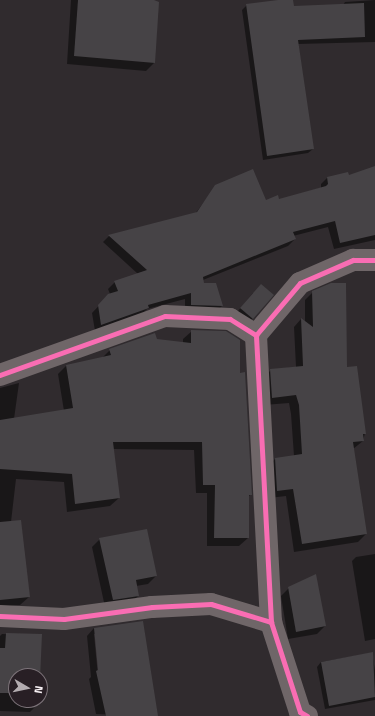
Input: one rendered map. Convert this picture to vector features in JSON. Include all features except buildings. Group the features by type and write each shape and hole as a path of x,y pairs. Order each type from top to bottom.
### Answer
{"street":[{"path":"298,715 271,622 256,335 300,282 353,260 375,260"},
{"path":"0,375 165,316 230,319 256,335"},
{"path":"0,616 64,619 152,608 211,604 271,622"}],"cycle path":[{"path":"307,716 300,712 271,622 256,335 300,283 353,260 375,260"},
{"path":"0,375 165,316 230,319 256,335"},
{"path":"0,616 64,619 152,607 211,604 271,622"}]}
